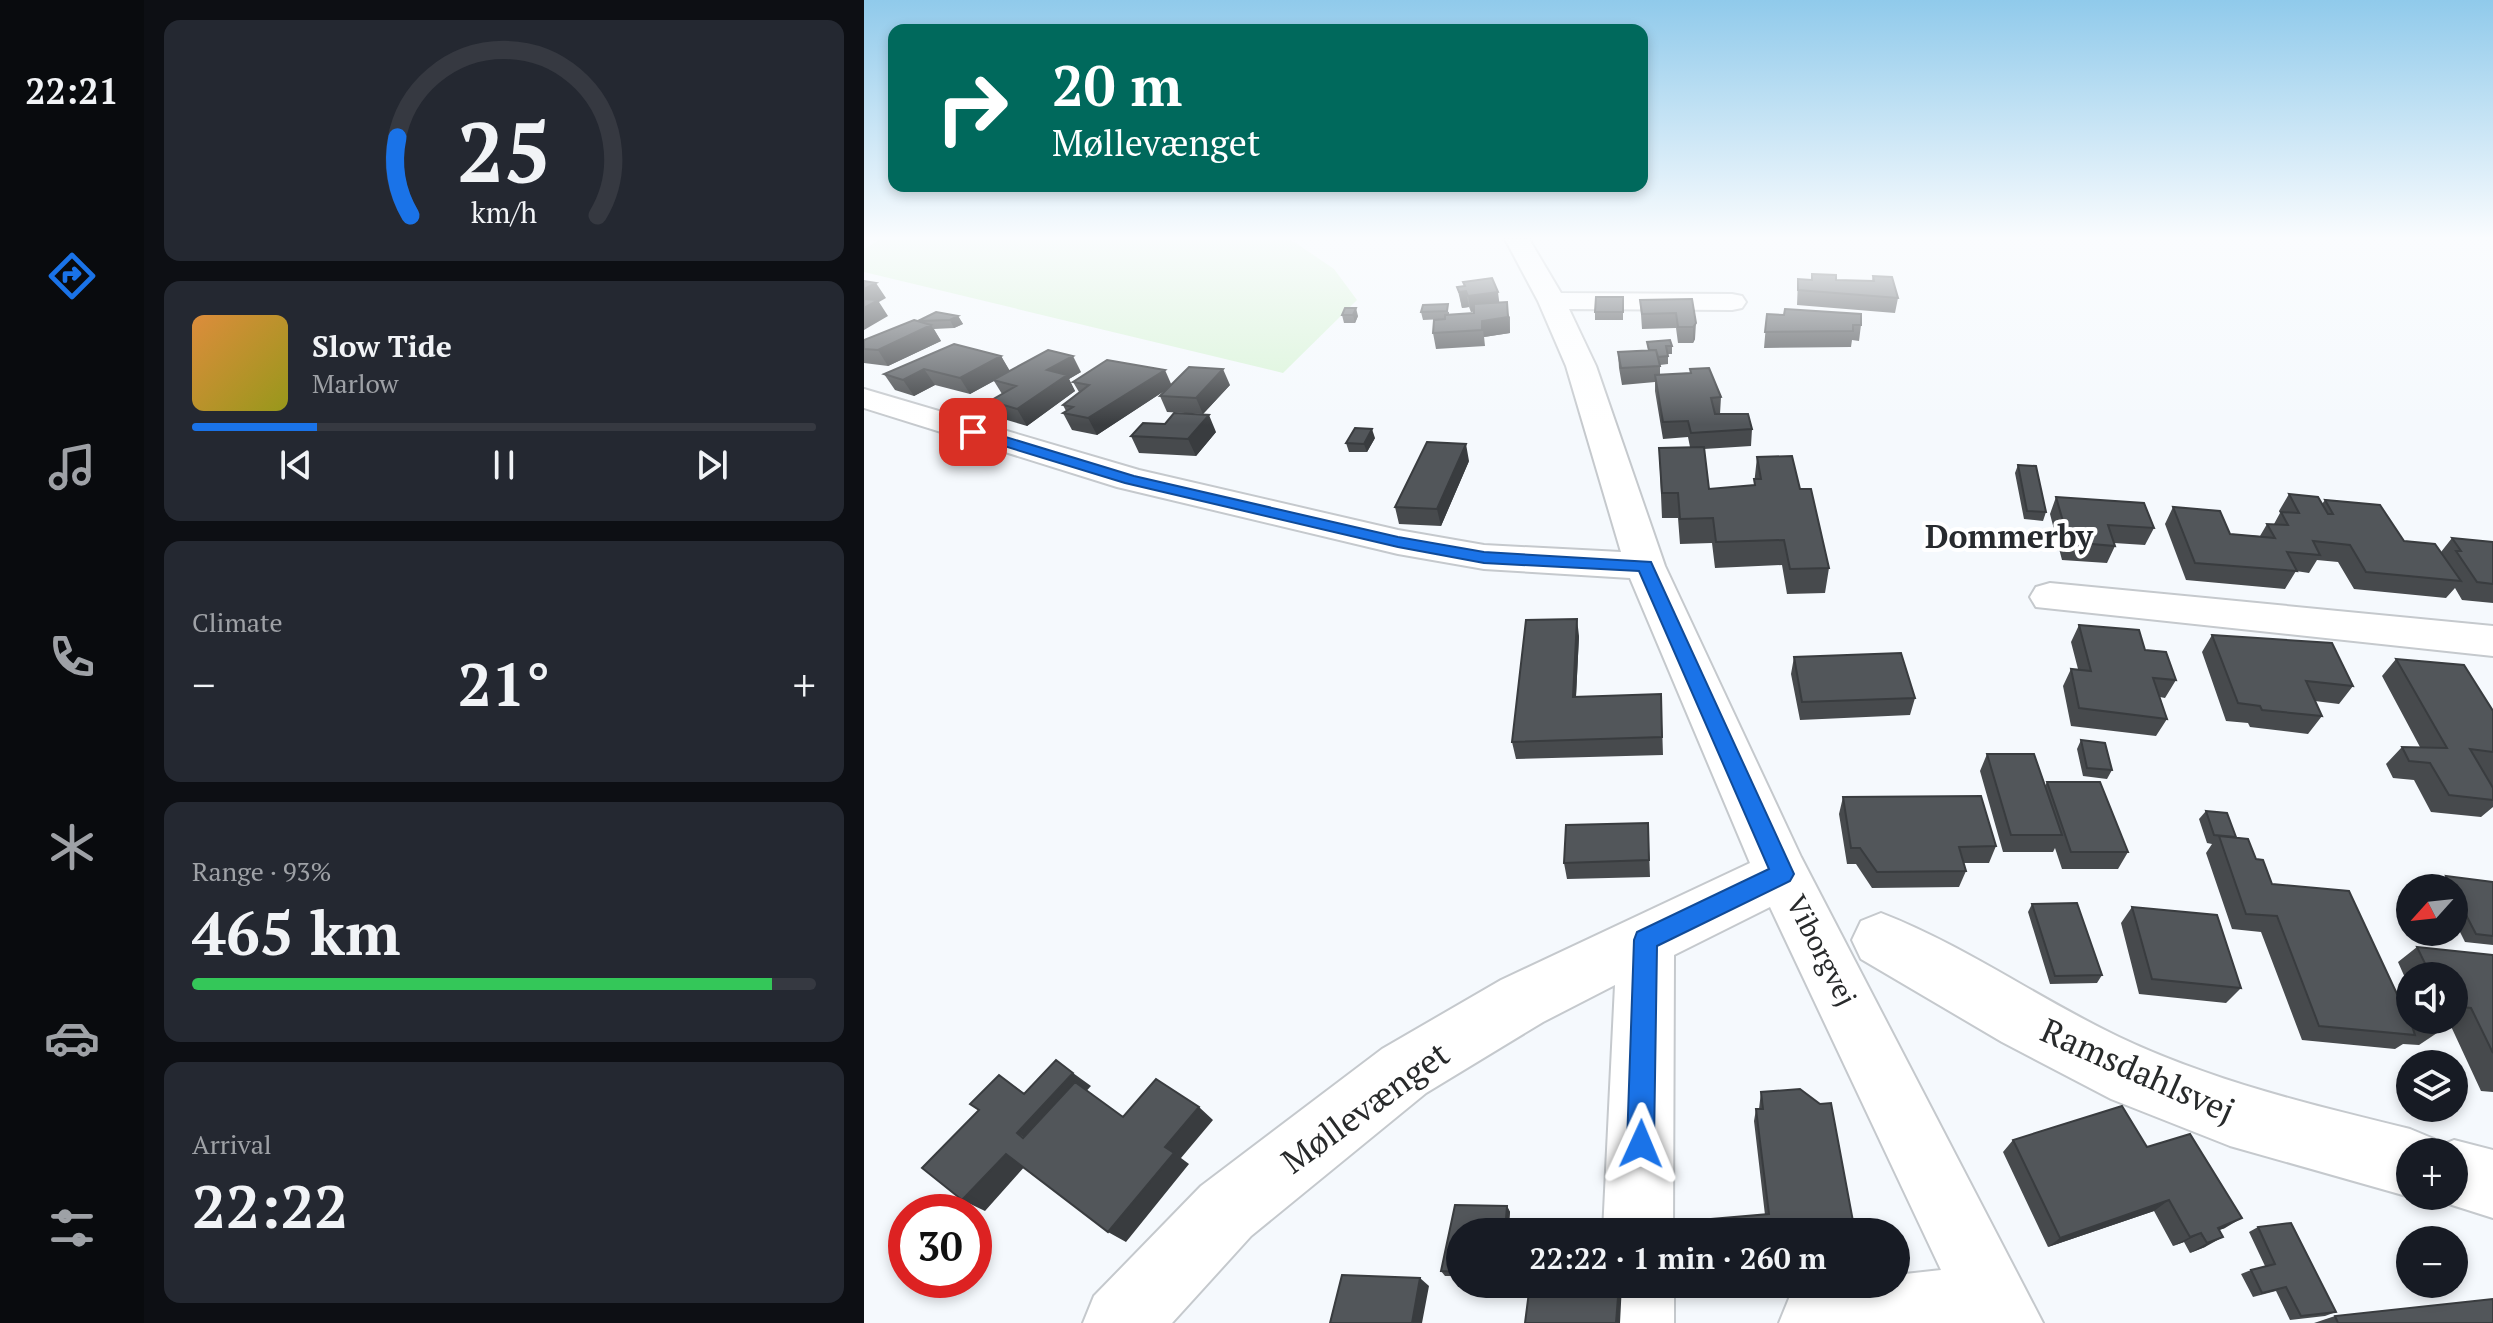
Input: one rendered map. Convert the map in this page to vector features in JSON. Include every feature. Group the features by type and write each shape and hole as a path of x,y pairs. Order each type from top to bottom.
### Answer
{"street":[{"path":"1552,301 1732,302"},
{"name":"Viborgvej","path":"1552,301 1581,366 1645,566 1782,874 1999,1311"},
{"path":"864,398 1130,479 1398,542 1484,557 1645,566"},
{"path":"2050,597 2493,641"},
{"name":"Møllevænget","path":"1121,1323 1226,1211 1404,1071 1522,1001 1782,874"},
{"path":"1638,1218 1646,940"},
{"name":"Ramsdahlsvej","path":"1881,940 2068,1043 2170,1092 2290,1134 2396,1160"},
{"path":"2468,1178 2493,1184"},
{"path":"1636,1323 1637,1298"},
{"path":"1817,1323 1999,1311"}],"green space":[{"path":"983,301 1356,301 1283,373"}],"building":[{"path":"864,301 877,301 864,308"},
{"path":"1596,301 1623,301 1623,312 1595,312"},
{"path":"1640,301 1692,301 1696,323 1693,327 1678,327 1676,313 1642,314"},
{"path":"1507,302 1508,317 1482,321 1482,330 1433,333 1434,320 1445,319 1445,315 1474,313 1474,304"},
{"path":"1448,304 1447,311 1421,312 1423,305"},
{"path":"1345,308 1356,308 1353,315 1342,315"},
{"path":"1785,309 1861,314 1861,325 1853,325 1853,331 1765,332 1767,314 1784,315"},
{"path":"936,312 958,316 950,320 918,321"},
{"path":"914,320 931,325 878,350 864,349 864,340"},
{"path":"1670,340 1672,346 1666,346 1668,356 1658,357 1656,350 1649,350 1647,342"},
{"path":"954,344 1001,356 960,378 924,369 903,380 884,374"},
{"path":"1048,350 1073,356 1047,370 1067,375 1017,409 990,401 1016,386 993,380"},
{"path":"1656,350 1660,366 1621,368 1618,352"},
{"path":"1107,360 1165,370 1088,418 1063,413 1073,407 1063,405 1089,385 1073,382"},
{"path":"1189,367 1223,369 1196,398 1160,396"},
{"path":"1709,368 1721,397 1711,398 1715,414 1748,414 1752,429 1691,433 1688,421 1663,422 1655,375 1691,373 1690,369"},
{"path":"1174,413 1209,415 1188,439 1131,436 1143,423 1165,424"},
{"path":"1355,428 1372,429 1364,444 1346,443"},
{"path":"1427,442 1466,444 1437,509 1395,507"},
{"path":"1704,447 1709,489 1755,485 1754,479 1761,479 1757,457 1792,456 1800,489 1811,489 1829,568 1790,569 1784,540 1716,542 1713,518 1680,519 1678,493 1662,493 1659,448"},
{"path":"2018,465 2036,466 2046,512 2027,511"},
{"path":"2289,494 2318,497 2328,514 2333,514 2325,500 2380,505 2404,541 2435,544 2461,581 2366,572 2350,545 2313,541 2320,555 2287,552 2297,571 2195,563 2173,507 2220,511 2230,534 2275,538 2267,524 2288,525 2281,512 2299,513"},
{"path":"2056,497 2144,503 2154,528 2108,525 2115,546 2069,542"},
{"path":"2452,538 2493,542 2493,584 2477,582 2456,551 2461,551"},
{"path":"1577,619 1573,697 1661,694 1662,737 1512,742 1526,620"},
{"path":"2079,625 2139,630 2145,650 2166,652 2176,680 2153,678 2167,719 2079,708 2071,669 2091,671"},
{"path":"2212,635 2332,643 2353,686 2306,681 2322,716 2262,710 2260,706 2238,703"},
{"path":"1901,653 1915,698 1802,702 1794,657"},
{"path":"2396,659 2464,665 2493,711 2493,752 2470,749 2493,788 2493,800 2449,795 2430,763 2409,761 2402,747 2447,748"},
{"path":"2081,740 2105,743 2112,770 2087,768"},
{"path":"1987,754 2034,754 2062,835 2011,835"},
{"path":"2047,782 2100,782 2128,852 2071,852"},
{"path":"1981,796 1996,846 1959,847 1966,871 1877,872 1860,848 1851,848 1843,797"},
{"path":"2206,811 2227,813 2236,837 2214,835"},
{"path":"1648,823 1649,860 1564,863 1566,825"},
{"path":"2219,836 2248,839 2256,859 2263,860 2272,884 2349,891 2396,992 2396,1033 2319,1026 2277,916 2246,914"},
{"path":"2468,879 2493,882 2493,936 2476,934 2468,919"},
{"path":"2077,903 2102,975 2055,976 2032,904"},
{"path":"2132,907 2217,915 2241,988 2152,979"},
{"path":"2417,947 2493,955 2493,1053 2471,1008 2468,1008 2468,962 2424,962"},
{"path":"1056,1060 1073,1073 1017,1133 1023,1138 1075,1082 1123,1117 1156,1079 1199,1107 1165,1147 1174,1153 1108,1232 1006,1154 968,1194 954,1194 922,1168 979,1110 970,1104 999,1075 1024,1094"},
{"path":"1800,1089 1820,1104 1831,1103 1852,1218 1723,1218 1769,1214 1756,1109 1763,1109 1761,1092"},
{"path":"2122,1106 2147,1147 2190,1134 2242,1218 2218,1228 2223,1237 2207,1243 2201,1233 2190,1237 2169,1200 2060,1238 2013,1140"},
{"path":"1455,1205 1507,1206 1506,1218 1452,1218"},
{"path":"2291,1223 2336,1312 2301,1316 2286,1287 2262,1293 2251,1270 2275,1264 2258,1227"},
{"path":"1446,1247 1446,1271 1441,1271"},
{"path":"1342,1275 1420,1278 1412,1323 1330,1323"},
{"path":"1528,1298 1618,1298 1616,1323 1525,1323"},
{"path":"2493,1299 2493,1323 2338,1323 2335,1316"}],"district":[{"name":"Dommerby","path":"2009,536"}],"route":[{"path":"973,432 1130,479 1398,542 1484,557 1645,566 1782,874 1646,940 1641,1144"}]}
